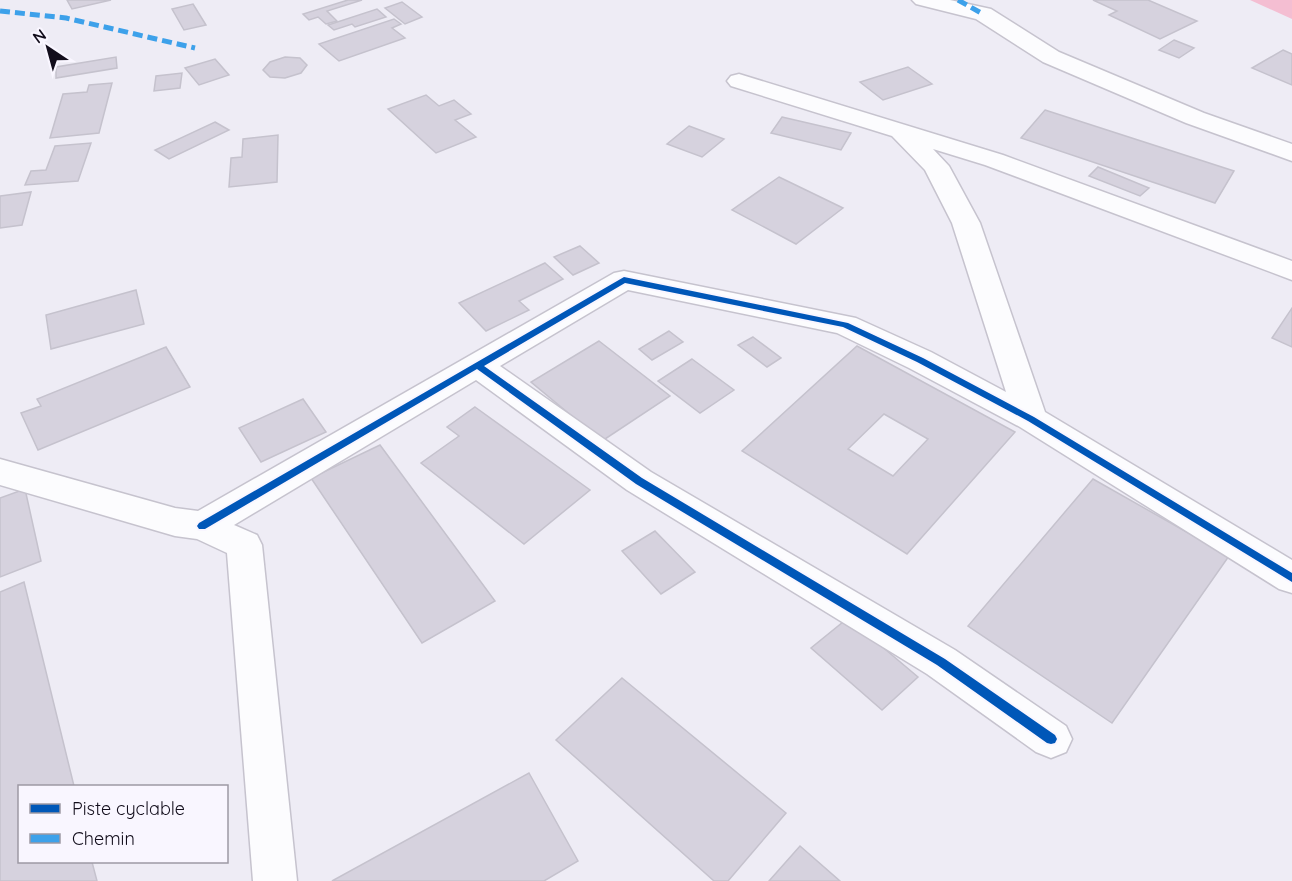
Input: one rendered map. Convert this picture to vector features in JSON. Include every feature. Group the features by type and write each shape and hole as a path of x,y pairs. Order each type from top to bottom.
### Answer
{"street":[{"path":"922,0 983,14 1051,57 1195,118 1292,153"},
{"path":"739,81 994,160 1292,271"},
{"path":"899,129 936,166 966,223 1031,419"},
{"path":"202,526 624,280 845,325 920,360 1031,419 1292,578"},
{"path":"477,365 639,481 941,662 1051,739"},
{"path":"0,472 175,522 202,526 244,545 275,881"}],"shaded area":[{"path":"1250,0 1292,0 1292,19"}],"building":[{"path":"67,0 111,0 72,9"},
{"path":"348,0 362,0 327,11 337,21 326,24 318,17 309,20 303,14"},
{"path":"1093,0 1148,0 1197,21 1160,39 1109,15 1117,11"},
{"path":"402,2 422,17 405,24 385,8"},
{"path":"193,4 206,25 184,30 172,9"},
{"path":"377,9 386,17 355,27 352,24 334,30 328,25"},
{"path":"394,19 401,24 392,28 405,38 339,61 319,44"},
{"path":"1174,40 1194,48 1179,58 1159,50"},
{"path":"1283,50 1292,54 1292,85 1252,68"},
{"path":"116,57 117,68 56,78 56,67"},
{"path":"285,57 300,58 307,65 301,73 285,78 270,77 263,70 270,62"},
{"path":"215,59 229,75 199,85 185,68"},
{"path":"908,67 932,84 883,100 860,82"},
{"path":"182,73 180,88 154,91 156,76"},
{"path":"112,83 99,133 50,138 63,94 87,92 89,85"},
{"path":"426,95 439,106 454,100 471,114 455,120 476,137 436,153 388,109"},
{"path":"1045,110 1234,171 1215,203 1021,138"},
{"path":"782,117 851,133 841,150 771,133"},
{"path":"215,122 229,130 169,159 155,150"},
{"path":"689,126 724,139 702,157 667,144"},
{"path":"278,135 277,182 229,187 231,158 242,157 243,139"},
{"path":"91,143 78,181 25,185 31,171 46,170 55,146"},
{"path":"1098,167 1149,188 1140,196 1089,176"},
{"path":"779,177 843,208 796,244 732,210"},
{"path":"31,192 22,225 0,228 0,196"},
{"path":"580,246 599,263 573,275 554,257"},
{"path":"545,263 563,279 519,301 529,310 486,331 459,303"},
{"path":"136,290 144,324 51,349 46,315"},
{"path":"1292,308 1292,347 1272,338"},
{"path":"669,331 683,342 652,360 639,349"},
{"path":"753,337 781,358 767,367 738,345"},
{"path":"599,341 670,396 602,441 531,382"},
{"path":"857,346 1015,432 907,554 742,451","holes":["884,414 928,439 893,476 848,449"]},
{"path":"166,347 190,387 38,450 21,413 41,406 37,399"},
{"path":"692,359 734,390 700,413 658,381"},
{"path":"303,399 326,432 261,462 239,428"},
{"path":"475,407 590,490 524,544 421,463 459,436 447,427"},
{"path":"380,445 495,601 422,643 311,478"},
{"path":"1093,479 1229,556 1112,723 968,626"},
{"path":"25,489 41,561 0,577 0,498"},
{"path":"655,531 695,572 661,594 622,551"},
{"path":"24,582 74,785 18,785 18,863 92,863 97,881 0,881 0,592"},
{"path":"848,618 918,677 882,710 811,648"},
{"path":"622,678 786,813 728,881 714,881 556,740"},
{"path":"529,773 578,861 544,881 332,881"},
{"path":"800,846 840,881 769,881"}],"marked path":[{"path":"958,0 983,14"},
{"path":"0,11 66,18 195,48"}],"cycle path":[{"path":"202,526 624,280 845,325 920,360 1031,419 1292,578"},
{"path":"477,365 639,481 941,662 1051,739"}]}
